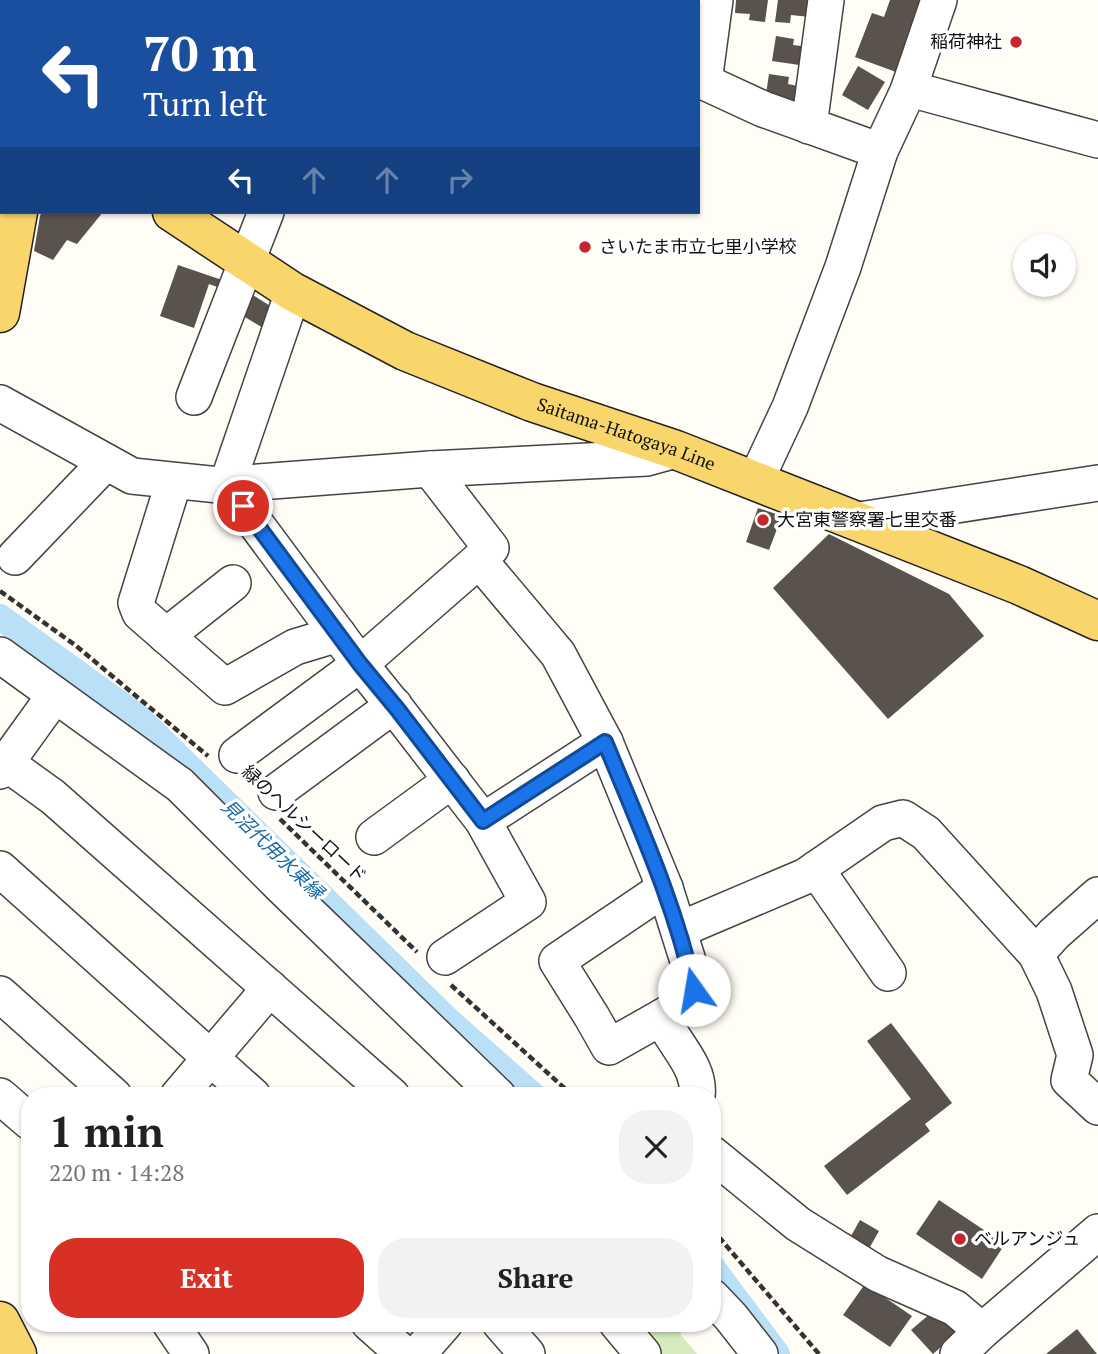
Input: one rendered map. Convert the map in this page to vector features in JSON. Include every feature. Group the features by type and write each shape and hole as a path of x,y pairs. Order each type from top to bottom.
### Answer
{"main road":[{"path":"0,313 18,214"},
{"name":"Saitama-Hatogaya Line","path":"175,214 293,292 405,351 532,401 676,450 1019,585 1098,621"},
{"path":"0,1321 17,1354"}],"street":[{"path":"715,0 701,81 762,109 880,151"},
{"path":"809,126 826,0"},
{"path":"755,482 790,407 843,267 880,151 908,91 939,0"},
{"path":"908,91 921,92 1098,140"},
{"path":"194,397 265,214"},
{"path":"227,485 293,292"},
{"path":"0,403 132,476 227,485 430,469 646,458 676,450"},
{"path":"15,557 106,462"},
{"path":"226,759 360,664 491,548 430,469"},
{"path":"174,481 136,604 140,613 225,687 295,647 338,634"},
{"path":"853,521 1098,483"},
{"path":"227,485 360,664 483,821 528,902 438,965"},
{"path":"479,560 558,654 605,742 665,888 679,930 694,990 686,1002 609,1048 557,961 665,888"},
{"path":"166,636 233,583"},
{"path":"0,655 180,785 489,1087"},
{"path":"55,695 3,767 53,797 382,1087"},
{"path":"276,803 394,705"},
{"path":"483,821 605,742"},
{"path":"374,837 452,780"},
{"path":"679,930 806,876 883,823 903,818 926,833 1036,954 1054,991 1075,1055 1069,1080 1098,1107"},
{"path":"0,869 243,1087"},
{"path":"816,869 888,972"},
{"path":"1036,954 1098,895"},
{"path":"185,1087 270,988"},
{"path":"0,994 104,1087"},
{"path":"662,1017 667,1030 690,1064 698,1087"},
{"path":"0,1097 21,1114"},
{"path":"721,1161 798,1224 878,1274 955,1308 970,1342 1098,1232"},
{"path":"721,1306 761,1354"},
{"path":"176,1332 191,1354"},
{"path":"379,1332 404,1354"},
{"path":"418,1354 437,1332"},
{"path":"508,1332 527,1354"},
{"path":"625,1332 643,1354"}],"path":[{"path":"0,591 226,759"},
{"name":"緑のヘルシーロード","path":"276,803 564,1087"},
{"path":"721,1240 819,1354"}],"green space":[{"path":"644,1332 682,1332 680,1334 697,1354 662,1354"}],"building":[{"path":"736,0 768,0 765,22 749,20 750,14 735,13"},
{"path":"778,0 812,0 810,17 791,15 790,23 775,22"},
{"path":"890,0 928,0 915,19 896,72 855,57 872,13 884,17"},
{"path":"776,36 794,39 793,45 809,47 806,66 772,61"},
{"path":"858,66 885,82 868,110 842,95"},
{"path":"769,74 789,77 788,84 803,87 800,107 765,101"},
{"path":"101,214 77,244 67,240 53,260 34,251 40,216"},
{"path":"178,265 222,280 220,288 209,284 194,328 160,316"},
{"path":"248,292 275,309 263,328 235,311"},
{"path":"758,508 782,516 769,550 746,542"},
{"path":"829,534 949,594 984,636 888,719 773,588"},
{"path":"891,1023 952,1103 925,1124 930,1131 847,1195 824,1166 911,1099 867,1041"},
{"name":"ベルアンジュ","path":"939,1200 1005,1244 982,1279 916,1234"},
{"path":"860,1220 879,1231 866,1254 847,1243"},
{"path":"865,1284 912,1316 890,1347 843,1315"},
{"path":"938,1307 959,1331 933,1354 911,1330"},
{"path":"1077,1329 1097,1354 1046,1354"}],"waterway":[{"name":"見沼代用水東縁","path":"0,617 137,716 449,1021 524,1087"},
{"name":"見沼代用水東縁","path":"721,1279 777,1354"}],"place":[{"name":"稲荷神社","path":"1016,42"},
{"name":"さいたま市立七里小学校","path":"585,247"},
{"name":"大宮東警察署七里交番","path":"763,520"},
{"name":"ベルアンジュ","path":"960,1239"}],"route":[{"path":"243,506 360,664 483,821 605,742 665,888 688,961 694,990"}]}
